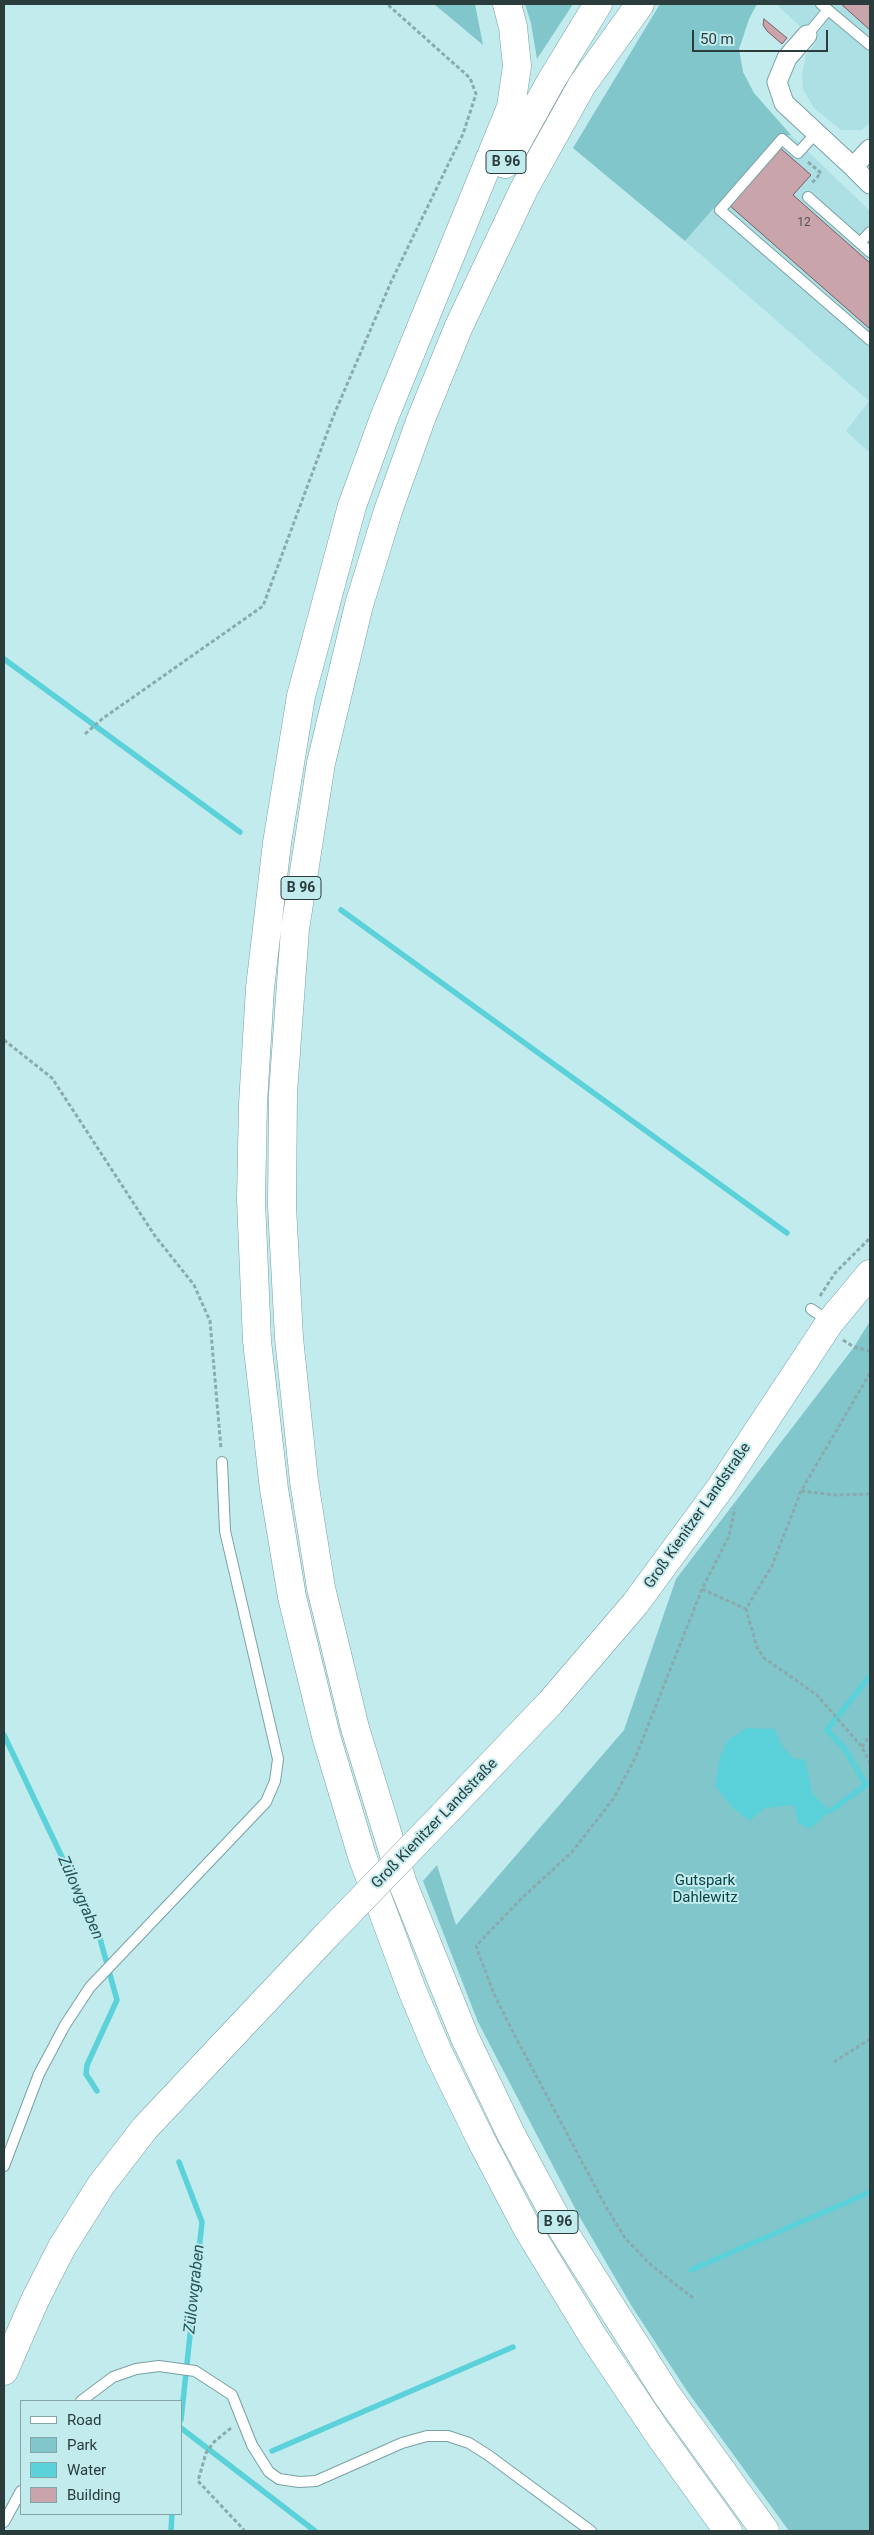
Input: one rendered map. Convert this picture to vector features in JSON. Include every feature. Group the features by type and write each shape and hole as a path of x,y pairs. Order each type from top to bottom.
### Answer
{"main road":[{"path":"422,325 511,107 517,66 513,27 507,4"},
{"name":"B 96","path":"598,4 551,81 506,162 422,325 352,506 301,696 268,909 260,988 253,1104 251,1200 256,1342 274,1489 292,1597 326,1736 381,1908 438,2052 481,2140 548,2262 625,2385 728,2531"},
{"name":"B 96","path":"640,4 582,85 524,189 459,326 421,419 388,511 362,596 322,763 295,929 283,1094 282,1206 289,1338 304,1481 321,1588 354,1728 403,1884 465,2038 511,2134 562,2229 667,2395 765,2531"},
{"name":"Groß Kienitzer Landstraße","path":"4,2371 35,2300 62,2246 106,2178 145,2128 443,1815 594,1653 682,1543 721,1487 822,1320 870,1274"}],"street":[{"path":"807,34 787,58 777,82 784,103 870,184"},
{"path":"853,167 870,150"}],"lane":[{"path":"807,34 825,7 870,45"},
{"path":"816,133 798,153 782,139 720,210 870,340"},
{"path":"808,197 870,252"},
{"path":"860,244 870,232"},
{"path":"4,2166 39,2074 65,2026 90,1986 122,1955 266,1802 275,1781 278,1760 225,1531 222,1462"},
{"path":"82,2400 113,2377 151,2367 176,2367 195,2371 232,2395 252,2445 269,2472 279,2479 299,2482 316,2481 402,2443 427,2436 448,2436 469,2443 591,2531"},
{"path":"4,2522 20,2493"}],"path":[{"path":"85,734 102,719 263,606 333,417 391,282 463,134 476,94 470,78 387,4"},
{"path":"798,153 821,174 803,192 808,197"},
{"path":"4,1040 52,1078 155,1236 194,1285 210,1321 222,1462"},
{"path":"870,1238 836,1274 822,1320 854,1347 870,1351"},
{"path":"870,1373 801,1491 772,1566 746,1609 757,1647 764,1658 818,1695 862,1747 870,1763"},
{"path":"693,2298 651,2265 620,2230 514,2034 494,1994 476,1946 522,1898 572,1852 614,1798 640,1748 702,1589 730,1536 736,1502 721,1487"},
{"path":"801,1491 835,1495 870,1494"},
{"path":"702,1589 746,1609"},
{"path":"862,1747 870,1735"},
{"path":"834,2062 870,2039"},
{"path":"243,2422 230,2428 214,2442 206,2453 198,2481 244,2530"}],"shaded area":[{"path":"776,4 870,4 870,123 862,130 841,130 814,108 803,89 802,75 806,55 817,42"},
{"path":"778,135 791,135 870,211 870,453 846,431 869,401 685,241"}],"green space":[{"path":"434,4 475,4 483,45"},
{"path":"525,4 573,4 537,59 531,23"},
{"path":"660,4 757,4 749,19 739,49 743,72 754,93 791,135 778,135 685,241 573,148"},
{"name":"Gutspark Dahlewitz","path":"870,1321 870,2531 789,2531 687,2391 631,2305 578,2214 478,2022 423,1881 437,1865 456,1925 624,1730 676,1579 854,1347"}],"water":[{"path":"747,1728 775,1729 782,1746 794,1759 805,1759 812,1793 830,1811 810,1829 798,1823 794,1805 764,1808 750,1821 733,1808 715,1786 720,1757 728,1740"}],"building":[{"path":"841,4 870,4 870,30"},
{"path":"764,19 787,38 782,44 767,31 763,25"},
{"path":"779,147 811,175 793,195 870,263 870,329 729,205"}],"waterway":[{"path":"4,659 240,832"},
{"path":"341,910 787,1233"},
{"path":"866,1785 845,1749 827,1730 870,1676"},
{"name":"Zülowgraben","path":"4,1735 99,1935 117,2000 87,2065 86,2074 97,2091"},
{"path":"830,1811 870,1782"},
{"name":"Zülowgraben","path":"179,2162 202,2222 182,2411"},
{"path":"691,2270 870,2192"},
{"path":"272,2451 513,2347"},
{"path":"182,2429 315,2531"},
{"name":"Zülowgraben","path":"171,2531 172,2515"}]}
